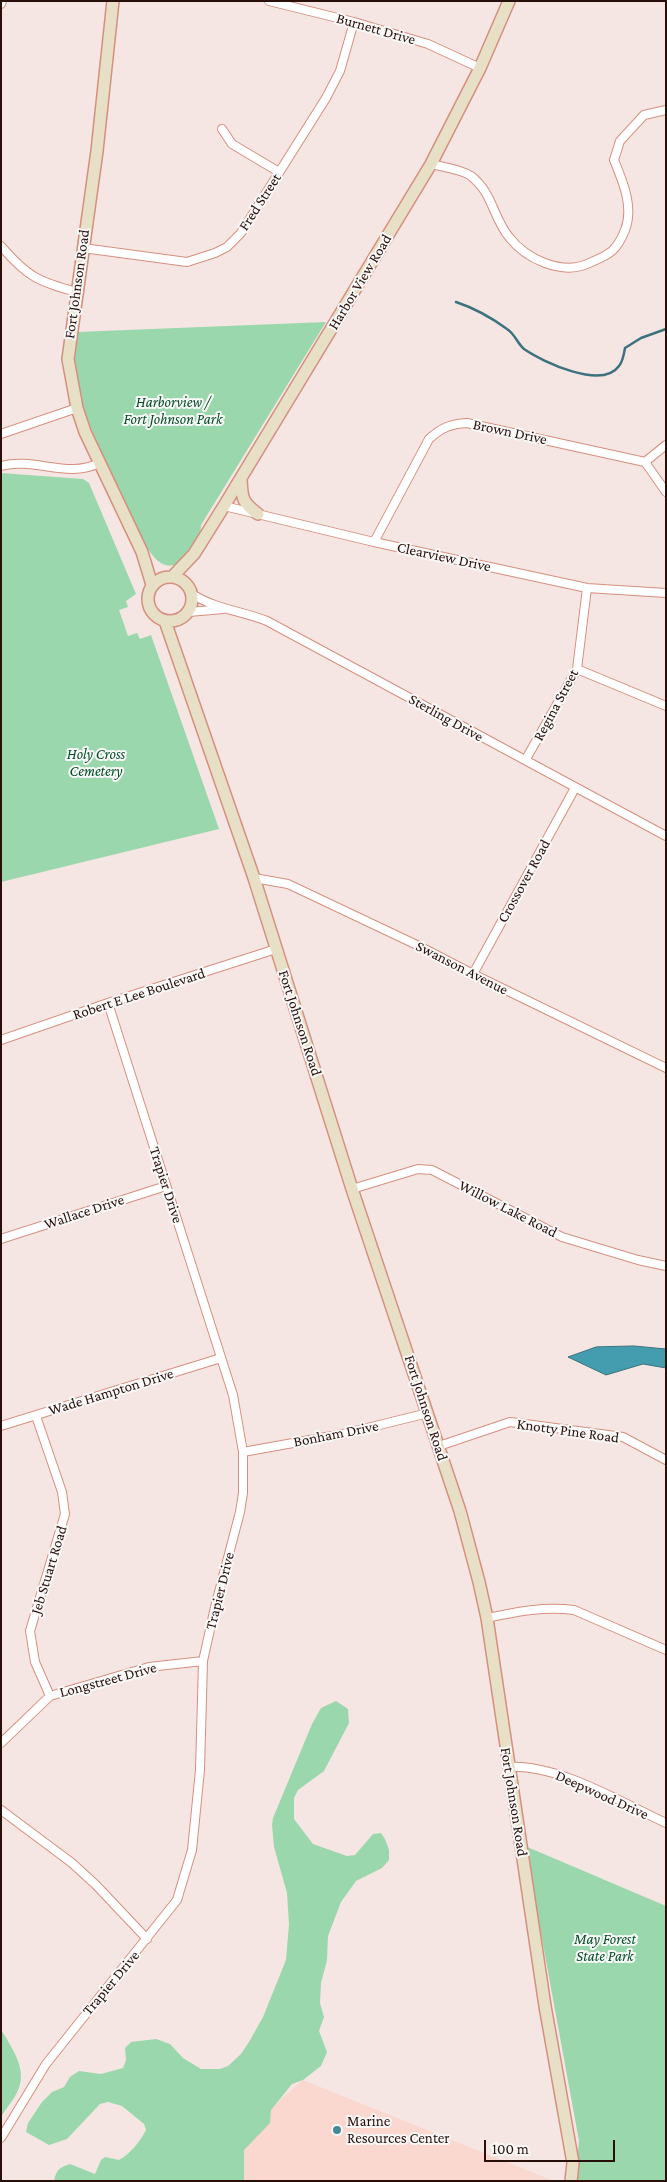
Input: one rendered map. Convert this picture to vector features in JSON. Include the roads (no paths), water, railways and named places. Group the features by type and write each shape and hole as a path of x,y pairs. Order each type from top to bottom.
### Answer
{"street":[{"name":"Fort Johnson Road","path":"113,1 96,151 68,359 76,408 99,463 142,552 152,586"},
{"name":"Burnett Drive","path":"269,1 354,22 428,44 480,68"},
{"name":"Harbor View Road","path":"191,590 188,572 194,554 431,164 480,68 509,1"},
{"name":"Fred Street","path":"83,248 187,262 204,258 227,247 241,233 334,83 340,71 354,22"},
{"path":"431,164 470,175 487,193 508,237 529,255 555,267 583,266 606,256 619,245 627,225 628,204 614,160 620,141 644,115 666,110"},
{"path":"222,129 232,144 279,172"},
{"path":"1,246 18,265 33,277 77,292"},
{"path":"1,434 76,408"},
{"name":"Brown Drive","path":"374,542 429,439 440,429 452,424 467,423 645,462"},
{"path":"666,445 645,462 666,492"},
{"path":"1,466 24,464 79,470 99,463"},
{"path":"241,479 242,496 246,504 258,514"},
{"name":"Clearview Drive","path":"224,506 374,542 587,588 666,593"},
{"name":"Fort Johnson Road","path":"142,552 161,573 171,576"},
{"name":"Harbor View Road","path":"171,576 194,554"},
{"path":"171,576 185,582 191,590 192,606 184,616 165,621 156,616 149,608 148,597 152,586 162,578 171,576"},
{"name":"Regina Street","path":"526,759 577,669 587,588"},
{"name":"Sterling Drive","path":"191,590 223,609 250,614 267,621 462,728 526,759 575,788 666,836"},
{"name":"Sterling Drive","path":"184,616 223,609"},
{"name":"Fort Johnson Road","path":"178,659 177,638 184,616"},
{"name":"Fort Johnson Road","path":"165,621 254,878 352,1189 461,1515 487,1618 545,2006 573,2164 571,2181"},
{"path":"577,669 666,706"},
{"name":"Crossover Road","path":"473,974 575,788"},
{"name":"Swanson Avenue","path":"254,878 288,884 419,946 666,1068"},
{"name":"Robert E Lee Boulevard","path":"1,1040 108,1003 276,949"},
{"name":"Trapier Drive","path":"1,2138 46,2064 147,1940 177,1900 192,1850 200,1770 203,1661 240,1512 245,1475 244,1452 233,1395 108,1003"},
{"name":"Willow Lake Road","path":"352,1189 418,1169 432,1170 562,1237 638,1260 666,1266"},
{"name":"Wallace Drive","path":"1,1238 166,1186"},
{"name":"Wade Hampton Drive","path":"1,1426 221,1358"},
{"name":"Bonham Drive","path":"244,1452 368,1428 428,1413"},
{"name":"Jeb Stuart Road","path":"36,1416 62,1492 66,1514 30,1631 35,1662 50,1696"},
{"name":"Knotty Pine Road","path":"439,1446 510,1422 623,1437 666,1460"},
{"path":"487,1618 535,1609 561,1608 574,1610 666,1650"},
{"name":"Longstreet Drive","path":"1,1743 50,1696 149,1667 203,1661"},
{"name":"Deepwood Drive","path":"508,1767 525,1766 563,1776 666,1823"},
{"path":"1,1810 72,1863 96,1885 147,1940"}],"water":[{"path":"634,1346 666,1349 666,1368 643,1364 606,1375 568,1357 596,1347"}],"waterway":[{"path":"456,302 476,310 510,331 524,349 544,361 586,375 611,373 619,366 625,348 641,338 666,329"}],"place":[{"name":"Marine Resources Center","path":"337,2130"}],"park label":[{"name":"Harborview / Fort Johnson Park","path":"173,410"},
{"name":"Holy Cross Cemetery","path":"96,762"},
{"name":"May Forest State Park","path":"605,1948"}]}
